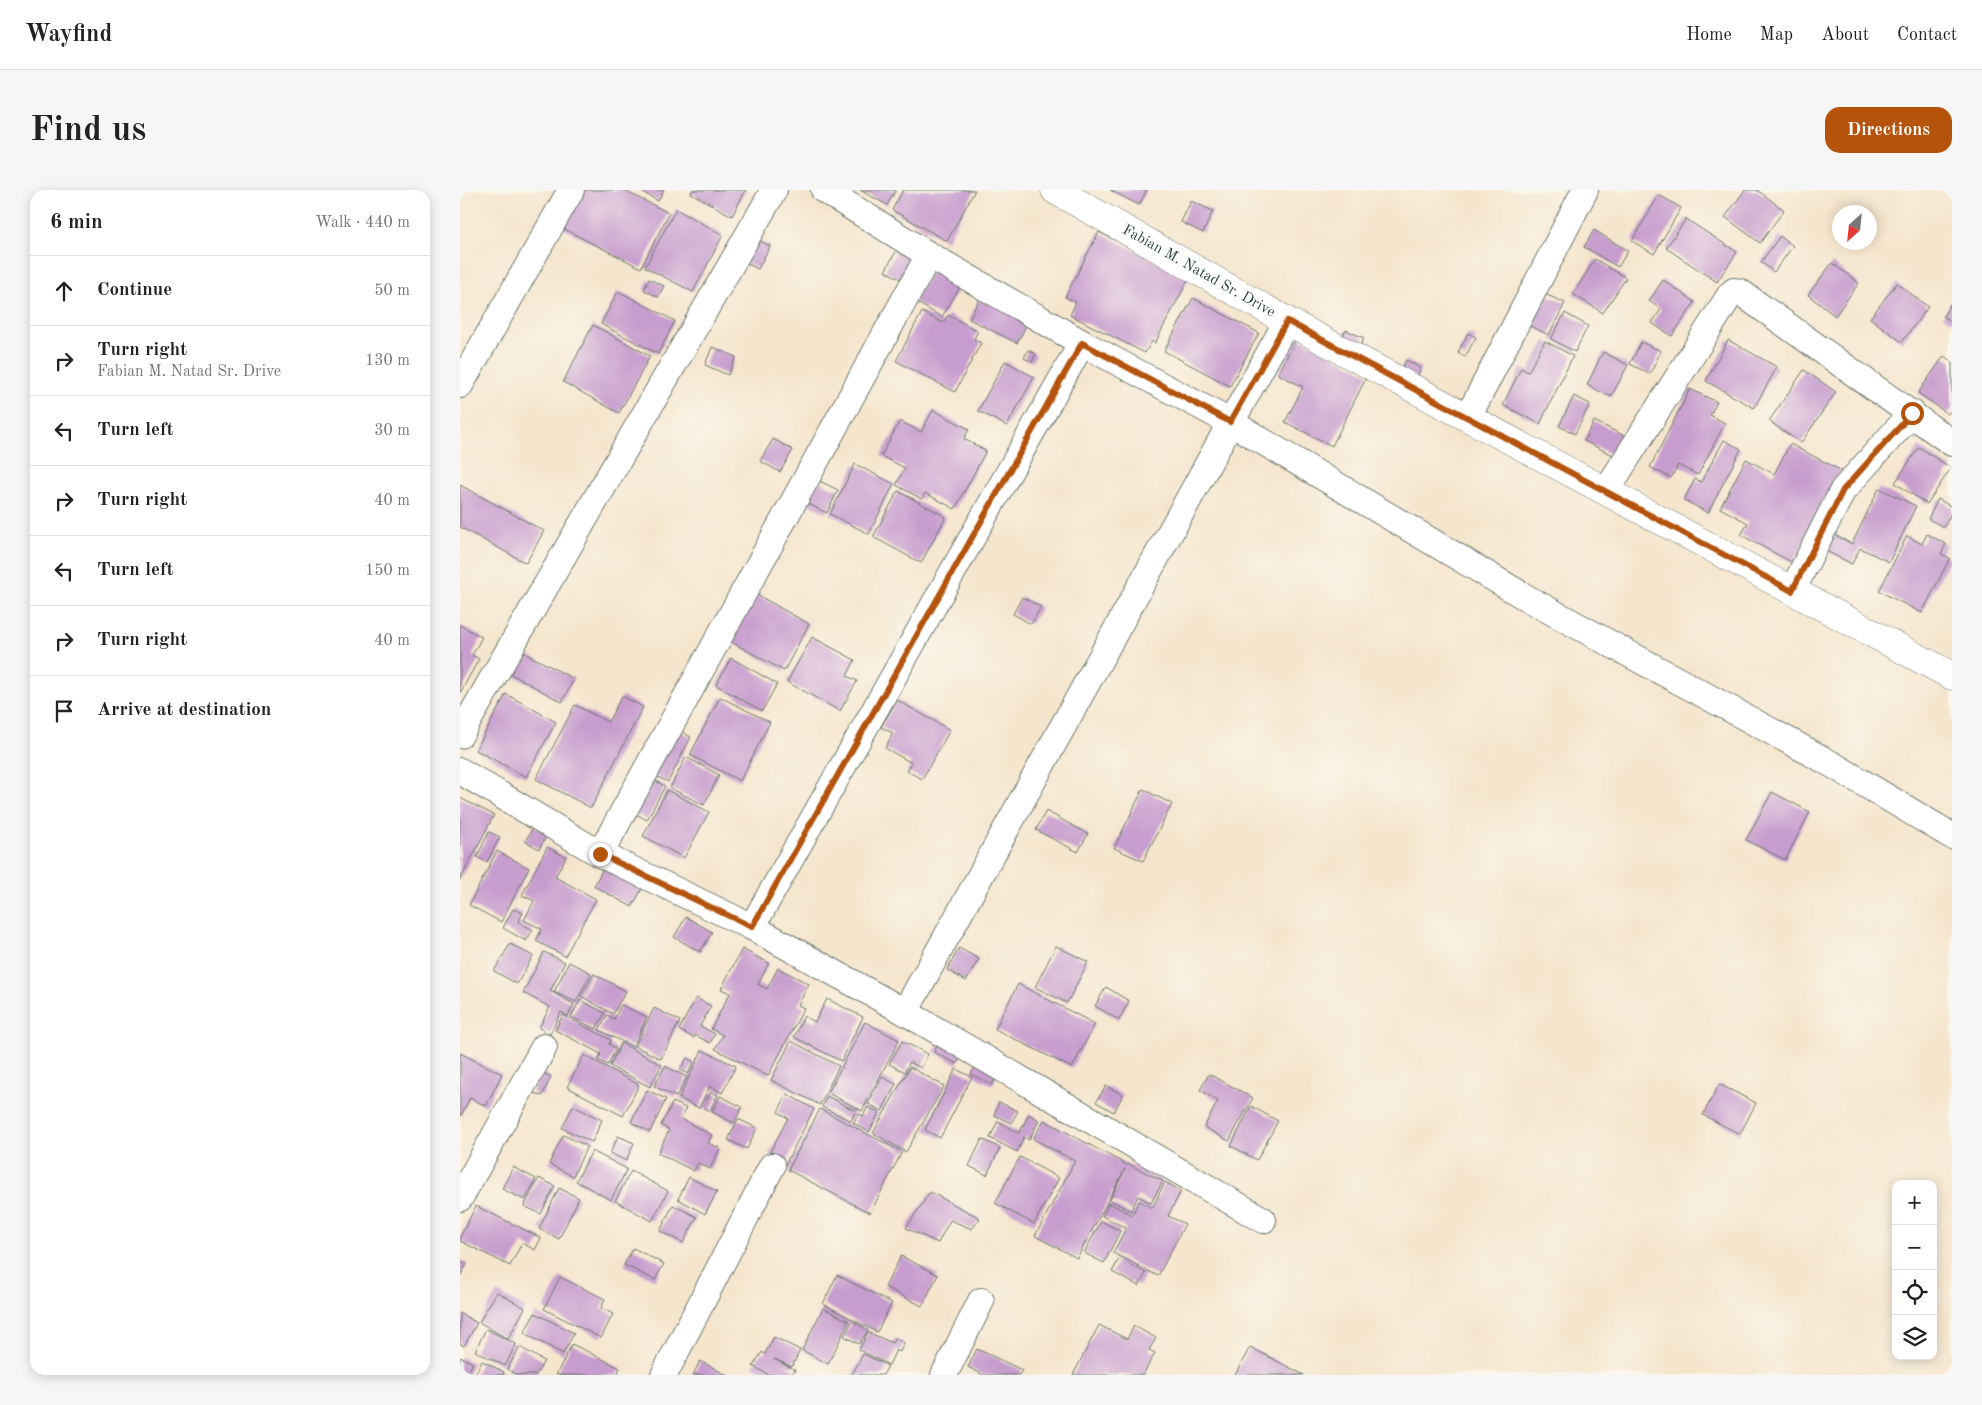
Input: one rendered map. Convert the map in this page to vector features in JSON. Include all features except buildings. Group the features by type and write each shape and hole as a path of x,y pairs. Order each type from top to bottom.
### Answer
{"street":[{"path":"460,385 571,190"},
{"path":"460,735 774,190"},
{"path":"824,190 928,255 1082,343 1230,422 1532,602 1833,765 1952,836"},
{"name":"Fabian M. Natad Sr. Drive","path":"1055,190 1287,321 1952,676"},
{"path":"1468,417 1584,190"},
{"path":"600,854 928,255"},
{"path":"1606,491 1734,291 1740,292 1952,443"},
{"path":"905,1012 1287,321"},
{"path":"752,927 1082,343"},
{"path":"1792,591 1843,490 1912,413"},
{"path":"460,771 600,854 752,927 905,1012 1263,1220"},
{"path":"460,1198 544,1047"},
{"path":"664,1375 772,1166"},
{"path":"944,1375 981,1302"}],"route":[{"path":"600,854 752,927 1082,343 1230,422 1287,321 1792,591 1843,490 1912,413"}]}
